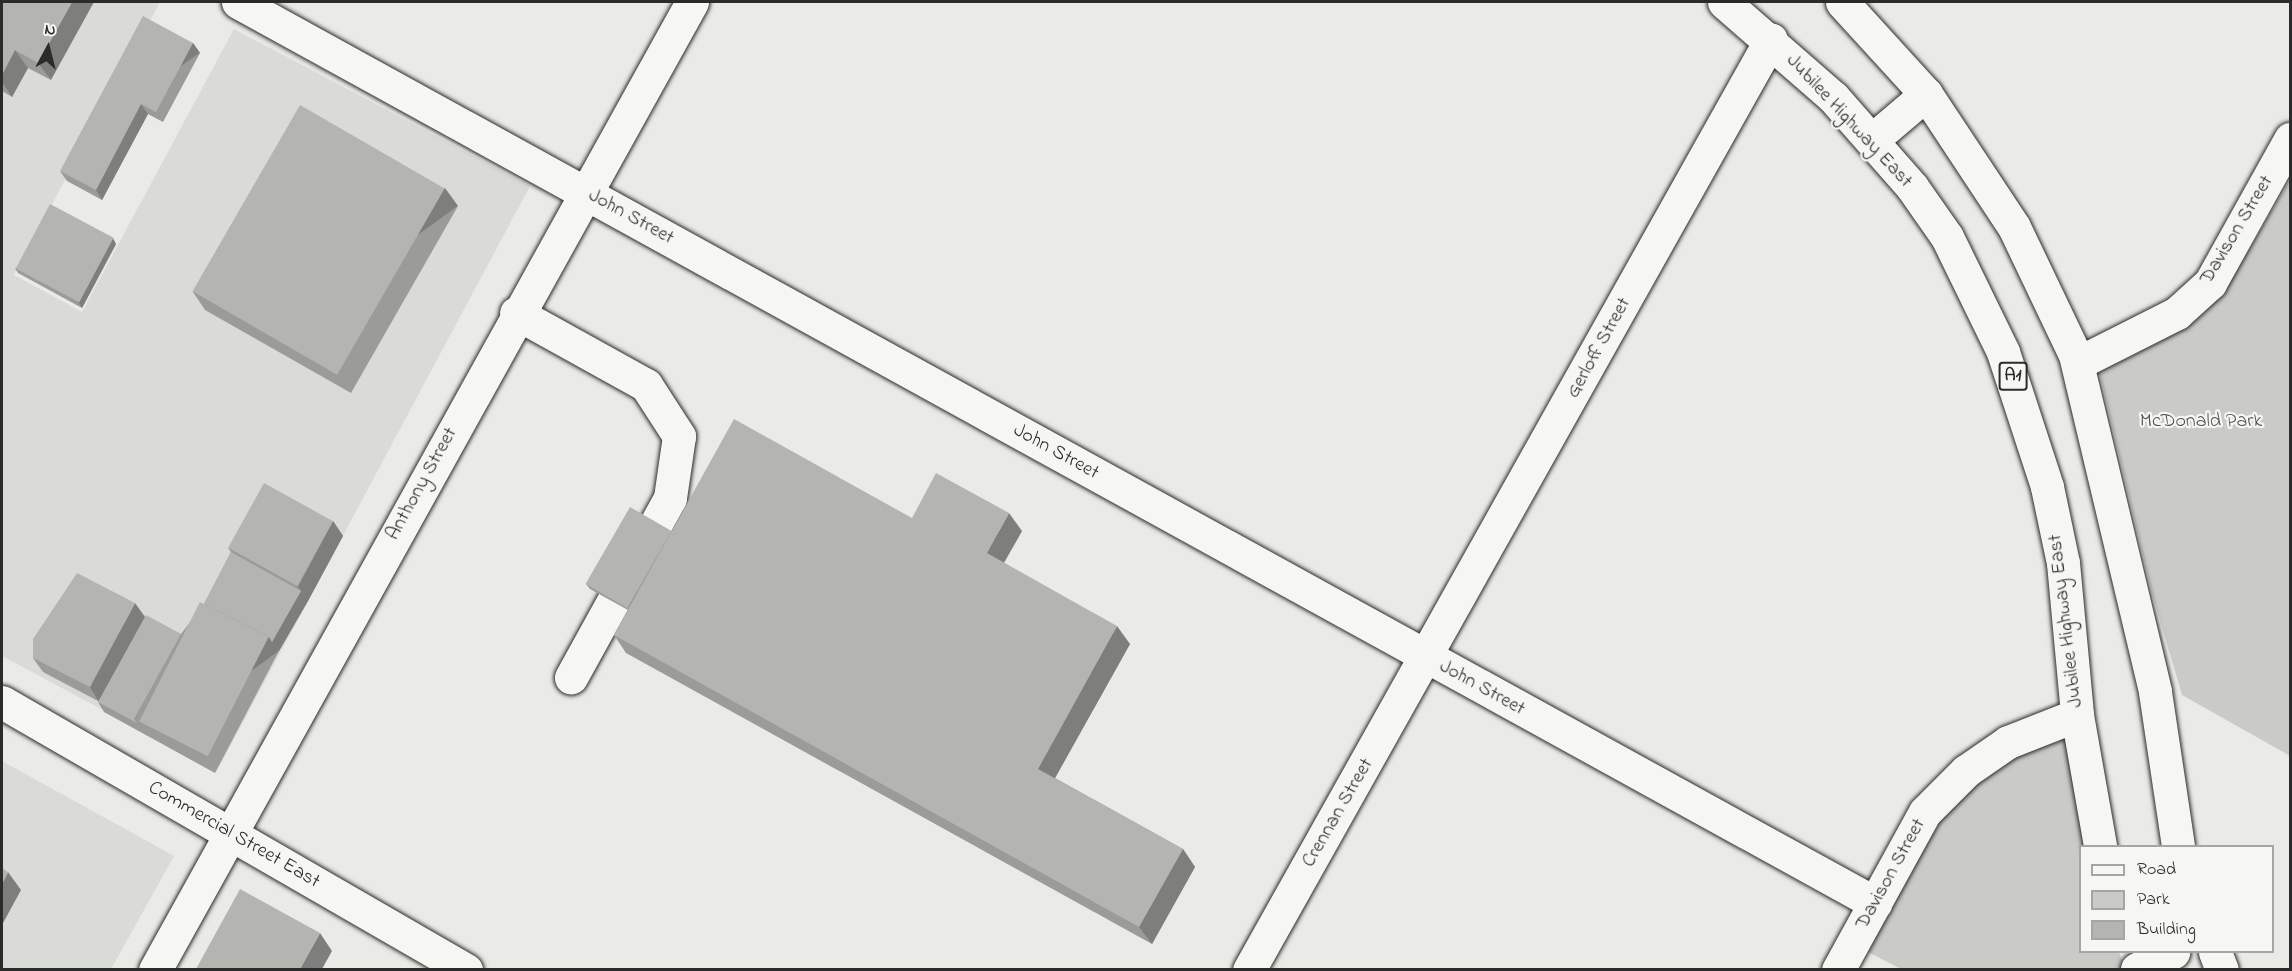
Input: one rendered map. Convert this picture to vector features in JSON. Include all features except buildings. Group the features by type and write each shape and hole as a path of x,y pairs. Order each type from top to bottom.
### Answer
{"main road":[{"name":"John Street","path":"238,2 1875,903"},
{"name":"Anthony Street","path":"155,969 516,313 692,2"},
{"name":"Jubilee Highway East","path":"1724,2 1771,39 1872,140 1947,237 2020,395 2063,563 2077,716 2100,845"},
{"path":"1842,2 1926,94 2014,227 2078,363 2155,692 2178,845"},
{"name":"Gerloff Street","path":"1426,657 1771,39"},
{"path":"1872,140 1926,94"},
{"name":"Davison Street","path":"2078,363 2177,312 2210,283 2290,139"},
{"path":"516,313 646,385 679,436 670,498 572,677"},
{"name":"Crennan Street","path":"1250,969 1426,657"},
{"name":"Commercial Street East","path":"2,702 466,969"},
{"name":"Davison Street","path":"1838,969 1925,812 1966,771 2008,742 2077,716"},
{"path":"2131,953 2138,969 2169,953"},
{"path":"2216,953 2222,969"}],"shaded area":[{"path":"2,2 160,2 14,275 82,312 234,29 530,186 217,771 2,656"},
{"path":"2,761 174,856 111,969 2,969"}],"green space":[{"name":"McDonald Park","path":"2290,180 2290,756 2182,695 2152,593 2099,370 2190,324 2223,294"},
{"path":"2068,729 2089,845 2079,845 2079,953 2119,953 2125,969 1901,969 1862,949 1935,814 2013,749"}]}
